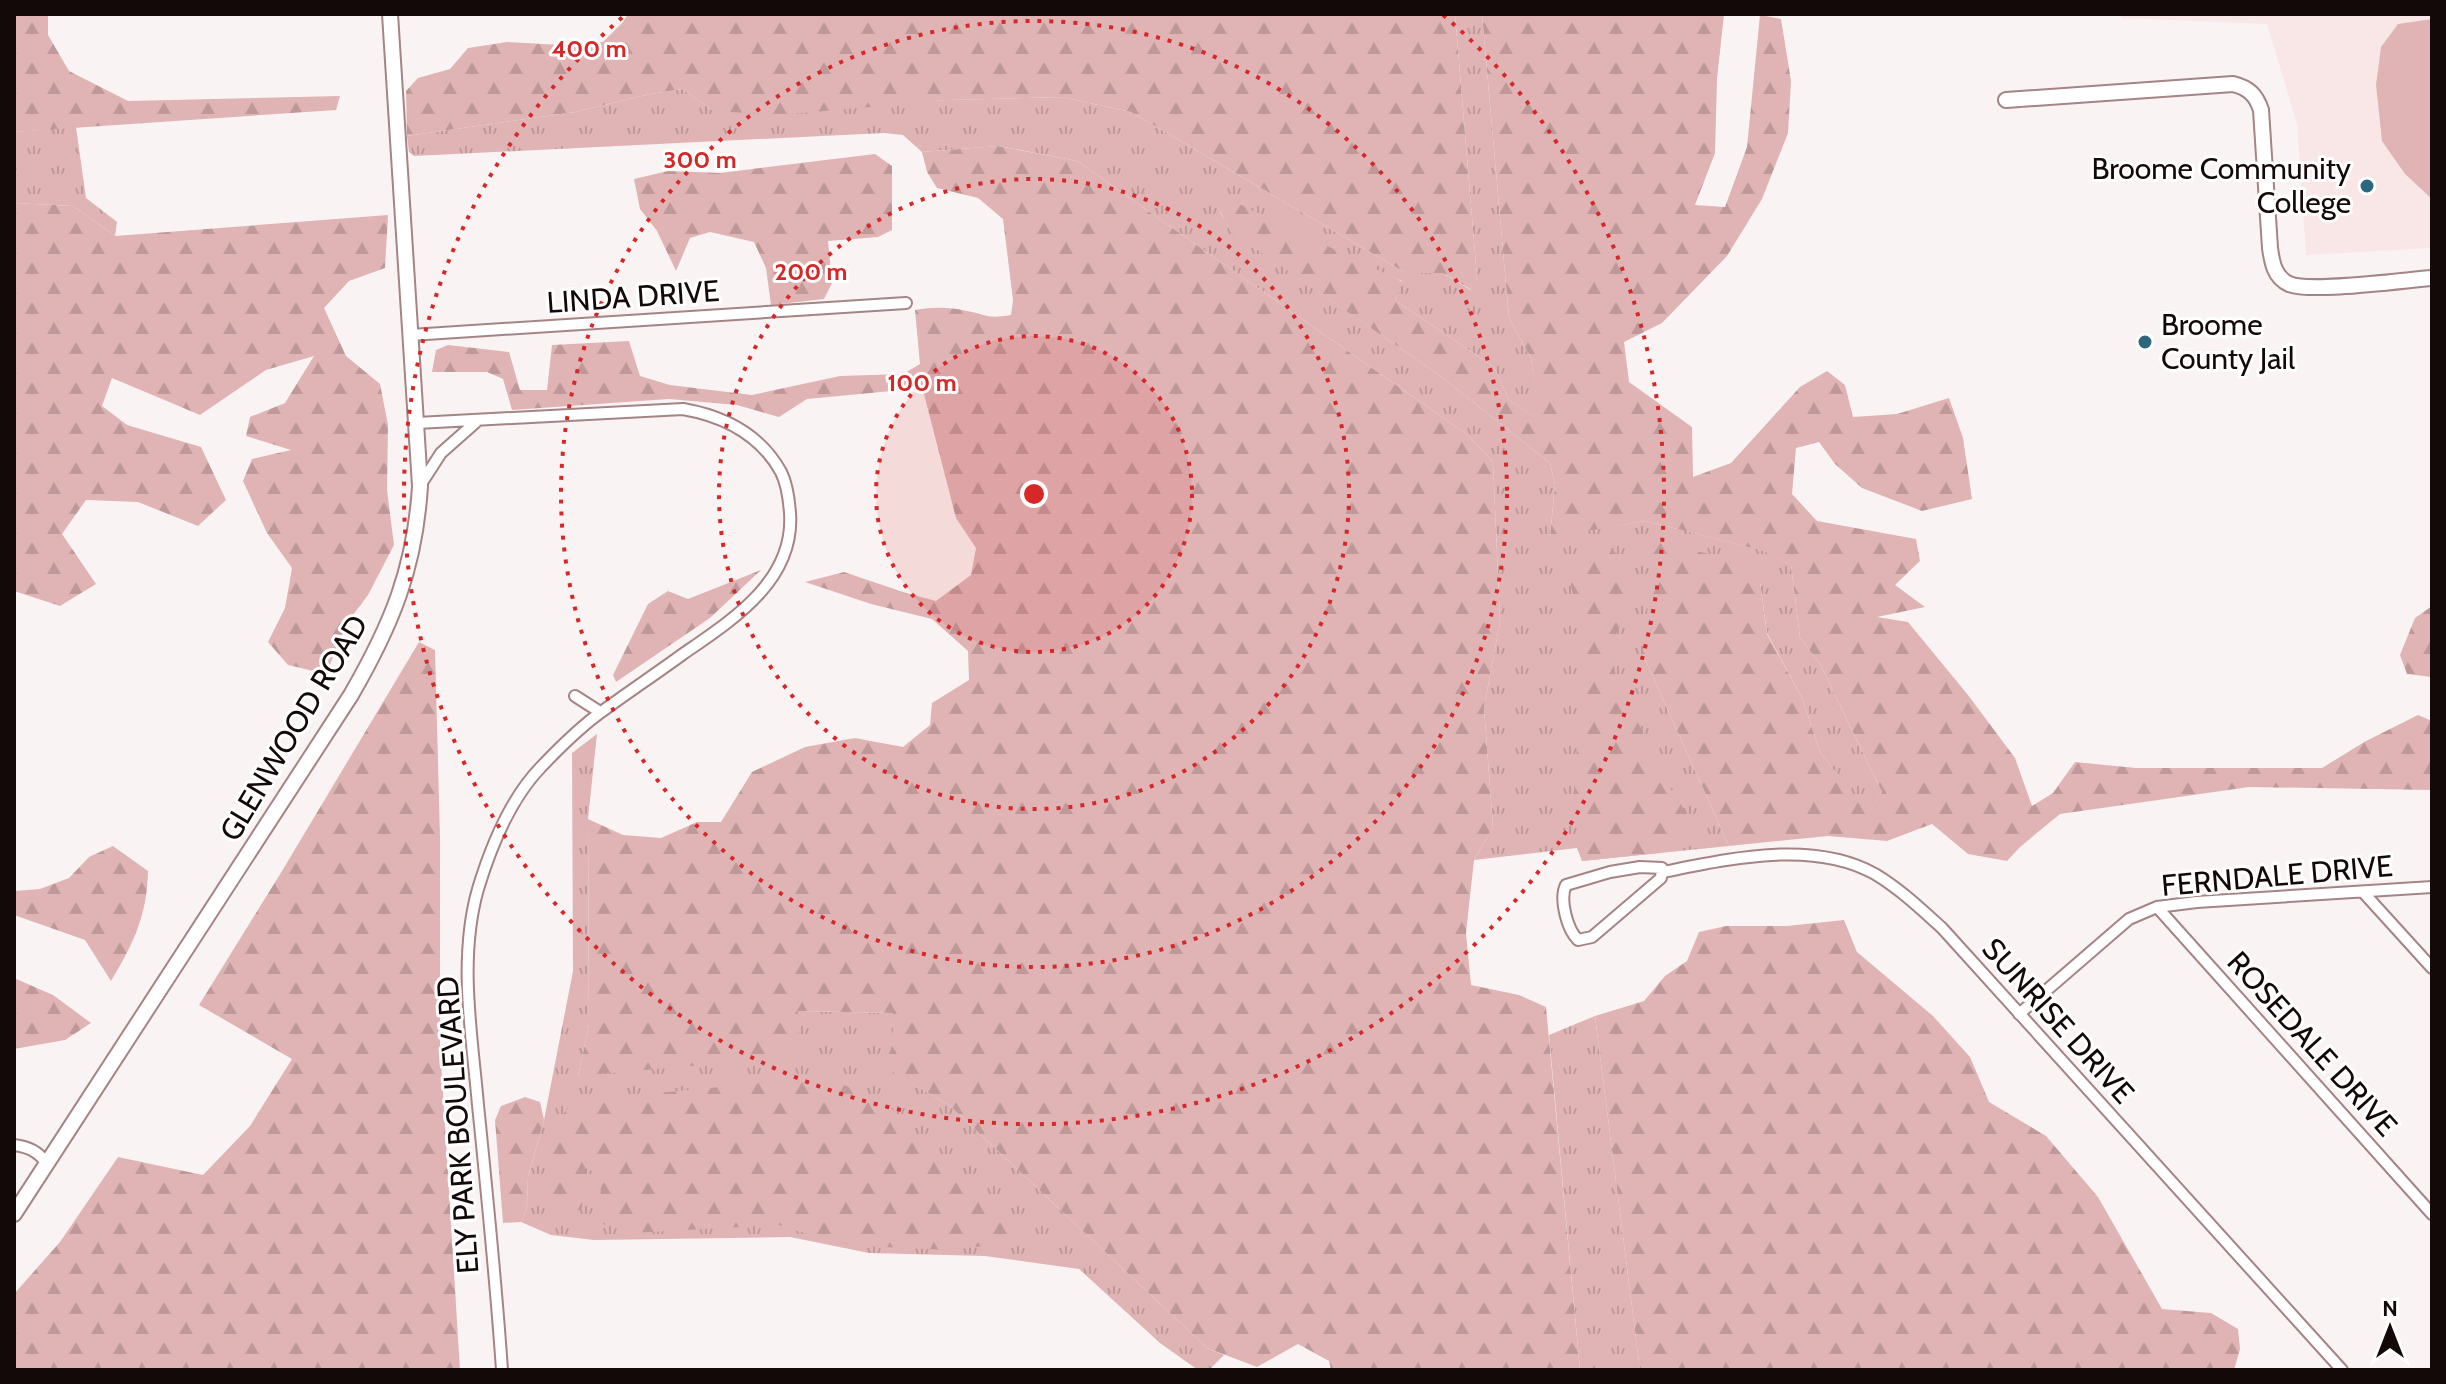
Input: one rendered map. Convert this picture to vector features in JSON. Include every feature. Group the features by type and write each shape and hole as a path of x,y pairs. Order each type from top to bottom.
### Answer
{"street":[{"name":"GLENWOOD ROAD","path":"14,1214 351,695 379,647 395,610 409,564 420,486 390,14"},
{"path":"2006,100 2233,84 2247,88 2257,99 2261,110 2270,248 2273,268 2281,278 2291,285 2313,288 2432,278"},
{"name":"LINDA DRIVE","path":"411,335 906,303"},
{"name":"ELY PARK BOULEVARD","path":"417,423 683,409 696,411 724,420 750,436 784,478 789,498 789,541 783,559 767,586 741,614 575,732 538,770 504,821 477,892 468,985 471,1044 502,1370"},
{"path":"420,486 441,453 477,421"},
{"path":"575,696 600,712"},
{"name":"SUNRISE DRIVE","path":"1663,872 1749,858 1789,855 1822,857 1872,873 1901,891 1942,928 2342,1370"},
{"name":"SUNRISE DRIVE","path":"1640,867 1659,867 1663,872 1658,883 1588,940 1578,940 1572,935 1563,901 1566,885 1640,867"},
{"name":"FERNDALE DRIVE","path":"2019,1014 2129,919 2157,907 2432,887"},
{"path":"2363,892 2432,968"},
{"name":"ROSEDALE DRIVE","path":"2157,907 2432,1214"},
{"path":"14,1145 39,1153 47,1163"}],"shaded area":[{"name":"Broome Community College","path":"2121,14 2432,14 2432,248 2306,255 2297,124 2267,24 2121,18"}],"green space":[{"path":"14,14 48,14 48,35 69,71 128,101 340,96 336,110 14,132"},
{"path":"628,14 1455,14 1477,277 1472,290 1442,273 1406,273 1131,112 1062,97 947,100 779,115 713,111 683,89 575,112 407,136 406,91 418,78 450,69 468,48 507,42 561,45 603,42"},
{"path":"1455,14 1482,14 1509,318 1531,358 1540,420 1509,400 1494,367 1395,300 1402,281 1220,212 1231,231 1439,375 1550,463 1555,485 1550,536 1646,521 1765,551 1791,565 1800,638 1820,664 1882,792 1868,814 1820,752 1802,698 1767,633 1760,582 1643,655 1729,846 1582,861 1577,848 1474,860 1493,827 1484,707 1500,622 1493,462 1469,436 1077,161 999,146 922,152 903,135 884,133 414,156 409,152 407,136 575,112 683,89 713,111 1062,97 1131,112 1406,273 1442,273 1471,290 1477,277"},
{"path":"1482,14 1724,14 1717,79 1715,153 1695,205 1725,207 1747,147 1760,15 1781,19 1791,81 1788,133 1762,199 1727,256 1662,323 1624,342 1629,382 1692,427 1693,477 1731,463 1800,387 1827,371 1845,385 1853,417 1897,414 1949,398 1963,438 1972,499 1922,511 1862,488 1835,464 1819,442 1796,448 1792,494 1817,521 1916,539 1920,561 1895,585 1925,607 1877,617 1908,622 1968,695 2015,758 2032,806 2053,793 2075,762 2136,768 2322,768 2418,715 2432,721 2432,790 2249,787 2060,814 2007,861 1968,854 1932,824 1887,841 1828,836 1729,846 1643,655 1653,554 1661,542 1748,564 1760,582 1767,634 1802,698 1820,752 1868,813 1882,792 1820,664 1800,638 1791,565 1764,551 1646,521 1550,537 1555,485 1550,463 1439,375 1230,231 1220,211 1233,201 1403,282 1395,300 1494,367 1509,400 1539,419 1531,358 1509,318"},
{"path":"2432,19 2432,199 2405,174 2382,141 2376,85 2381,47 2398,24"},
{"path":"76,127 86,198 117,222 115,236 73,206 14,203 14,132"},
{"path":"998,146 1077,161 1469,436 1493,462 1500,622 1484,707 1493,827 1474,860 1466,933 1471,985 1519,995 1546,1007 1580,1370 1331,1370 1329,1361 1298,1344 1257,1367 1207,1348 949,1105 884,1067 893,1043 893,1013 798,1011 798,1050 771,1059 578,1076 589,1025 588,819 623,835 661,838 697,822 721,822 752,772 805,747 855,738 903,747 930,725 932,703 969,680 968,651 932,619 871,604 805,582 844,572 936,601 971,575 976,548 956,518 924,394 913,389 807,399 779,417 737,405 669,399 512,410 503,379 487,372 432,372 436,350 448,345 509,352 520,390 547,390 552,345 629,341 640,376 670,385 752,395 840,376 903,374 920,364 915,310 947,308 992,317 1011,315 1013,300 1003,219 978,198 937,188 927,172 922,152"},
{"path":"875,154 892,166 892,230 878,237 828,241 832,283 824,299 771,305 766,268 754,242 710,232 690,238 676,271 657,231 640,209 634,179 668,171 720,173"},
{"path":"14,203 73,206 115,236 388,215 385,268 349,281 324,308 346,356 380,384 388,425 387,490 394,545 368,595 347,623 326,674 288,665 268,642 285,608 292,568 267,533 243,481 252,459 291,450 246,436 250,417 285,403 314,356 266,370 200,415 112,378 102,406 127,425 201,447 226,500 198,526 138,502 86,500 62,534 96,584 60,606 14,591"},
{"path":"1602,543 1630,563 1624,609 1612,649 1615,672 1664,779 1688,815 1681,837 1659,853 1582,861 1578,848 1580,830 1574,787 1581,629 1567,569"},
{"path":"761,570 710,618 616,682 613,675 648,604 668,591 688,599"},
{"path":"2432,606 2432,677 2407,674 2400,655 2415,618"},
{"path":"419,642 435,650 440,837 440,1044 460,1370 14,1370 14,1294 60,1242 118,1157 203,1175 250,1126 292,1059 199,1005"},
{"path":"597,734 588,819 589,1025 578,1076 798,1011 894,1013 893,1044 885,1067 949,1105 1207,1348 1224,1355 1209,1370 1198,1370 1160,1343 1079,1269 985,1256 869,1253 790,1237 594,1240 551,1235 521,1222 527,1207 528,1177 544,1120 573,971 572,753"},
{"path":"113,846 148,871 138,928 111,981 85,940 14,915 14,891 40,889 69,878 89,857"},
{"path":"1844,920 1857,952 1933,1016 1970,1057 1989,1102 2046,1136 2098,1197 2162,1309 2211,1313 2238,1329 2240,1349 2234,1370 1640,1370 1595,1016 1644,1001 1665,976 1687,961 1699,932 1726,926 1787,926"},
{"path":"14,978 53,995 91,1023 65,1040 14,1049"},
{"path":"1595,1016 1640,1370 1580,1370 1549,1035"},
{"path":"794,1080 842,1084 889,1106 948,1167 1021,1231 1012,1243 949,1250 863,1246 826,1240 779,1225 632,1233 600,1223 601,1176 586,1168 582,1208 559,1220 543,1200 558,1120 574,1101"},
{"path":"525,1097 540,1102 544,1120 528,1177 527,1207 521,1222 503,1223 495,1120 501,1106"}],"place":[{"name":"Broome Community College","path":"2367,186"},
{"name":"Broome County Jail","path":"2145,342"}]}
